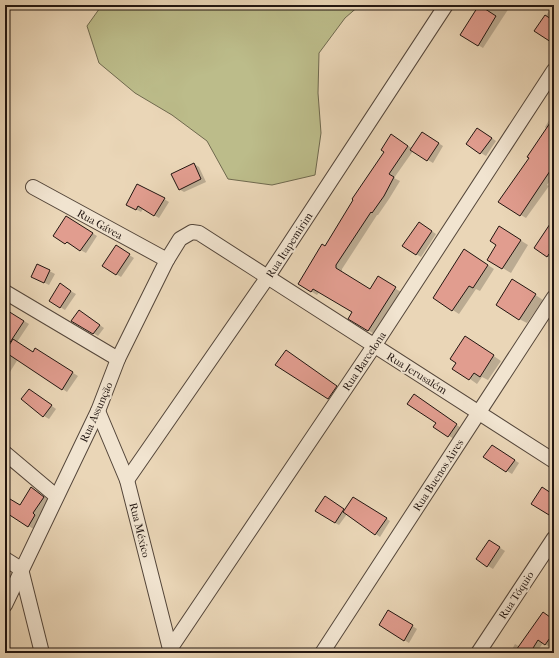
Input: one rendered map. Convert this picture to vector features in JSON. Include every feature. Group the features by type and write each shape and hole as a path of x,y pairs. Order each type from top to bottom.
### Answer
{"street":[{"name":"Rua Itapemirim","path":"127,480 267,278 446,5"},
{"name":"Rua Barcelona","path":"171,651 374,346 554,70"},
{"name":"Rua Gávea","path":"33,187 167,260"},
{"name":"Rua Assunção","path":"5,605 98,411 118,359 167,260 180,239 192,232 199,233"},
{"name":"Rua Jerusalém","path":"199,233 267,278 480,412 554,461"},
{"path":"5,292 118,359"},
{"name":"Rua Buenos Aires","path":"322,653 554,297"},
{"name":"Rua México","path":"98,411 127,480 171,651"},
{"path":"5,453 56,496"},
{"name":"Rua Tóquio","path":"478,653 554,538"},
{"path":"5,559 21,569 42,653"}],"green space":[{"path":"102,5 360,5 345,18 319,53 318,93 321,133 315,175 272,185 228,179 207,141 172,115 135,93 99,63 87,26"}],"building":[{"path":"479,5 496,16 478,46 460,35"},
{"path":"545,15 554,21 554,44 534,31"},
{"path":"554,117 554,165 520,216 498,202 529,158 527,157"},
{"path":"477,128 492,138 480,154 466,144"},
{"path":"422,132 439,143 427,161 410,150"},
{"path":"391,134 408,146 389,174 394,177 384,196 372,213 371,212 336,265 336,268 370,289 378,276 396,287 368,331 348,319 352,312 313,289 311,292 298,284 322,244 325,246 353,200 352,199 384,152 381,150"},
{"path":"194,163 201,179 179,190 171,174"},
{"path":"137,184 165,198 154,216 138,206 136,210 126,205"},
{"path":"66,216 93,233 80,251 67,242 65,244 53,236"},
{"path":"554,218 554,257 549,254 547,257 534,248"},
{"path":"419,222 432,231 416,255 402,246"},
{"path":"499,226 521,240 502,269 487,260 496,245 490,241"},
{"path":"116,245 130,254 116,275 102,266"},
{"path":"464,249 488,265 473,288 469,286 452,311 433,298"},
{"path":"37,264 50,270 44,283 31,277"},
{"path":"512,279 536,294 519,320 496,305"},
{"path":"60,283 71,291 60,308 49,301"},
{"path":"79,310 100,325 93,334 71,321"},
{"path":"8,311 24,321 5,350 5,316"},
{"path":"465,336 494,355 480,377 474,373 469,380 452,369 456,363 450,359"},
{"path":"13,339 33,352 35,348 73,372 62,390 5,352"},
{"path":"286,350 337,386 328,399 275,365"},
{"path":"29,389 52,405 43,417 21,399"},
{"path":"414,394 457,424 448,437 433,427 436,423 407,404"},
{"path":"492,445 515,460 506,472 483,457"},
{"path":"31,487 44,497 33,513 35,515 28,527 5,512 5,496 20,505"},
{"path":"542,487 554,495 554,518 531,504"},
{"path":"325,496 344,509 335,523 315,511"},
{"path":"353,497 387,518 375,535 343,512"},
{"path":"489,540 500,547 487,567 476,559"},
{"path":"388,610 413,625 404,641 379,625"},
{"path":"543,612 554,620 554,632 545,645 538,640 530,653 514,653"}]}
